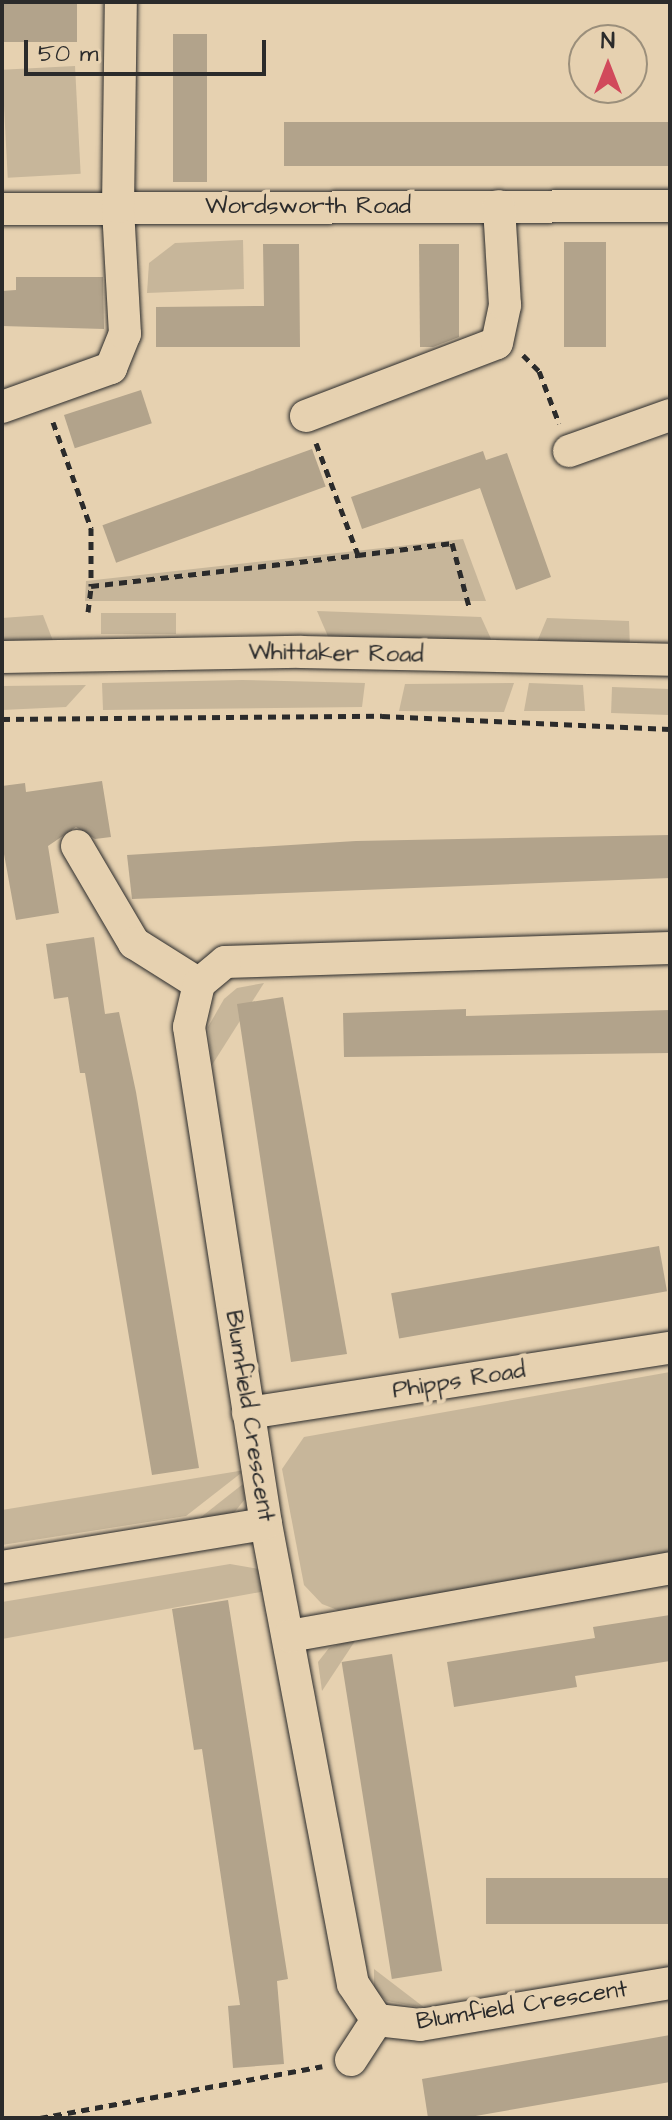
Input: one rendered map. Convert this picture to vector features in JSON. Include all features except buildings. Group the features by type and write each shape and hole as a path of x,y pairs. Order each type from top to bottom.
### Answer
{"street":[{"path":"2,407 111,368 125,334 118,207 121,2"},
{"path":"306,416 497,343 505,305 499,206"},
{"name":"Wordsworth Road","path":"2,209 670,206"},
{"path":"569,451 670,415"},
{"name":"Whittaker Road","path":"2,657 301,652 670,660"},
{"path":"77,846 134,943 199,984 225,962 670,948"},
{"name":"Blumfield Crescent","path":"199,984 189,1027 248,1413 353,1984 377,2020 420,2025 670,1983"},
{"name":"Phipps Road","path":"248,1413 670,1348"},
{"path":"2,1567 266,1524"},
{"path":"290,1636 670,1568"},
{"path":"351,2060 377,2020"}],"path":[{"path":"539,371 569,451"},
{"path":"43,393 91,528 88,612"},
{"path":"306,416 358,555"},
{"path":"91,586 452,543 470,610"},
{"path":"2,719 382,716 670,729"},
{"path":"40,2118 351,2060"}],"shaded area":[{"path":"75,66 81,174 8,178 2,70"},
{"path":"243,240 244,289 147,293 149,263 175,243"},
{"path":"463,539 486,601 85,601 86,581"},
{"path":"317,611 481,617 492,641 330,641"},
{"path":"101,613 176,613 176,634 101,634"},
{"path":"43,615 55,646 2,647 2,618"},
{"path":"547,618 629,621 630,648 537,642"},
{"path":"242,680 365,683 362,707 103,710 102,683"},
{"path":"514,683 504,712 399,711 405,684"},
{"path":"529,683 583,685 585,711 524,711"},
{"path":"86,685 66,707 2,710 2,686"},
{"path":"612,687 670,689 669,715 611,713"},
{"path":"264,983 212,1065 208,1027 224,999 237,988"},
{"path":"670,1372 670,1556 340,1611 322,1604 304,1585 282,1469 304,1437"},
{"path":"245,1470 186,1516 2,1545 2,1510"},
{"path":"243,1484 245,1499 229,1519 196,1521"},
{"path":"230,1564 264,1570 266,1591 2,1639 2,1602"},
{"path":"357,1638 322,1691 318,1662 329,1648"},
{"path":"374,1969 425,2008 387,2001 374,1990"}]}
